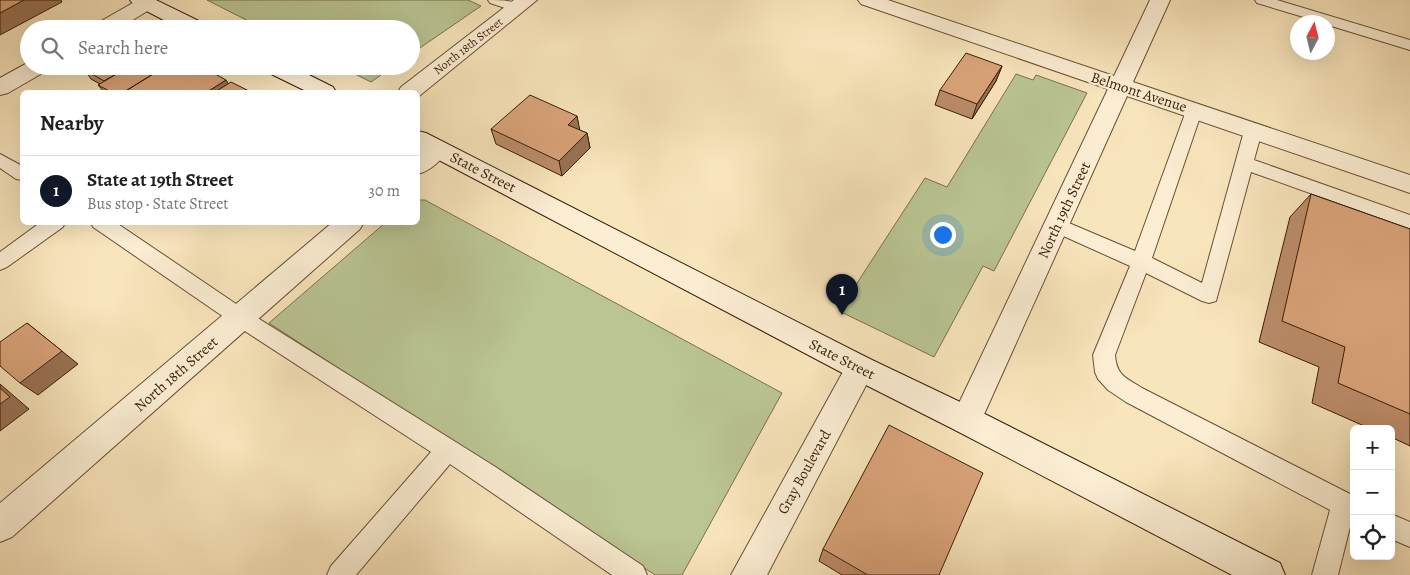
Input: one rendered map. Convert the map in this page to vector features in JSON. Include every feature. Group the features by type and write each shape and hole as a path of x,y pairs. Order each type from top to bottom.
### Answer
{"street":[{"name":"Belmont Avenue","path":"868,0 1410,184"},
{"name":"North 19th Street","path":"966,420 1160,0"},
{"path":"117,20 144,2 180,20"},
{"name":"North 18th Street","path":"412,90 522,4"},
{"path":"0,88 22,75"},
{"path":"291,75 321,90"},
{"name":"State Street","path":"424,151 966,420 1268,575"},
{"name":"North 18th Street","path":"0,525 348,225"},
{"name":"Gray Boulevard","path":"748,575 860,368"}],"lane":[{"path":"495,0 522,4"},
{"path":"1262,0 1410,45"},
{"path":"1194,111 1141,262 1104,355 1106,372 1116,383 1134,395 1349,506 1325,575"},
{"path":"1056,225 1141,262 1209,295 1254,131"},
{"path":"0,160 20,173"},
{"path":"1245,163 1410,222"},
{"path":"0,262 52,225"},
{"path":"104,225 241,318 447,450 634,575"},
{"path":"340,575 447,450"},
{"path":"1395,528 1410,535"}],"green space":[{"path":"207,0 468,0 481,6 420,48 420,20 246,20"},
{"path":"1016,74 1033,80 1036,75 1087,93 994,271 983,266 934,357 839,311 925,178 947,187"},
{"path":"357,75 381,75 371,82"},
{"path":"420,200 425,200 782,393 682,575 655,575 269,323 383,225 420,225"}],"building":[{"path":"0,0 24,0 0,13"},
{"path":"966,53 1002,66 977,104 940,90"},
{"path":"94,75 114,75 104,81"},
{"path":"115,75 151,75 127,90 107,90 98,85"},
{"path":"151,75 217,75 226,80 210,90 127,90"},
{"path":"231,82 247,90 218,90"},
{"path":"530,95 577,116 568,125 587,133 559,161 491,129"},
{"path":"1311,194 1410,229 1410,414 1338,383 1345,347 1282,321"},
{"path":"27,323 62,351 20,383 0,366 0,342"},
{"path":"0,388 10,397 0,404"},
{"path":"889,425 983,473 939,575 868,575 823,549"}],"place":[{"name":"State at 19th Street","path":"842,315"}]}
